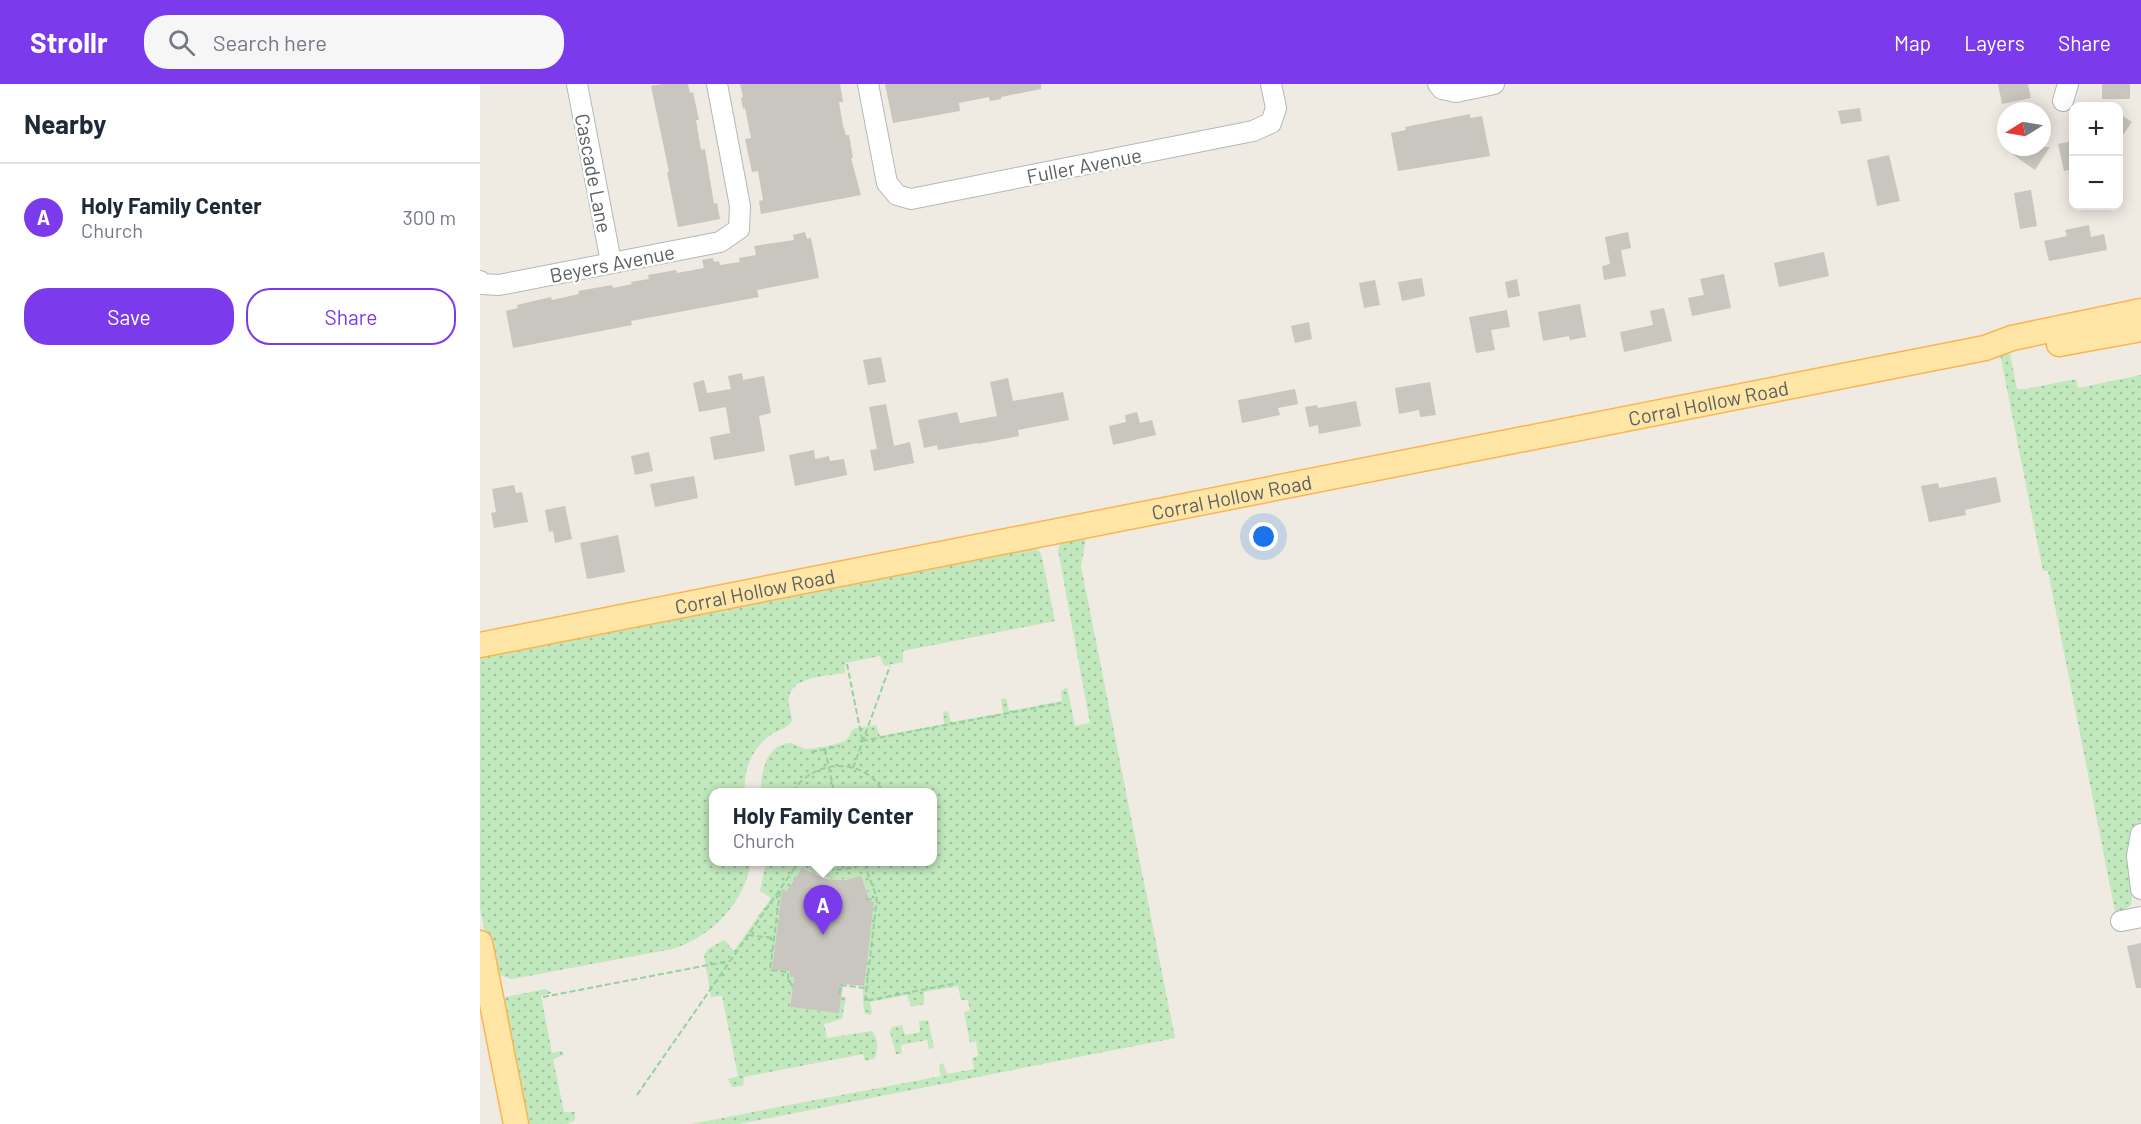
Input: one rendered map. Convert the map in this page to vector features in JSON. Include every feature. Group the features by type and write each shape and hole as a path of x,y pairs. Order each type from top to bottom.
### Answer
{"main road":[{"name":"Corral Hollow Road","path":"480,645 1985,348 2012,338 2141,311"},
{"name":"Corral Hollow Road","path":"1985,348 2012,349 2060,344 2141,329"},
{"path":"480,944 516,1124"}],"street":[{"name":"Cascade Lane","path":"578,84 611,262"},
{"name":"Beyers Avenue","path":"481,283 499,285 720,242 739,229 740,206 717,84"},
{"name":"Fuller Avenue","path":"868,84 887,183 897,195 911,199 1253,131 1271,123 1276,108 1271,84"},
{"path":"1440,86 1456,92 1494,84"},
{"path":"2141,834 2137,856 2141,889"},
{"path":"2121,921 2141,917"}],"path":[{"path":"847,664 862,741"},
{"path":"853,768 890,666"},
{"path":"862,741 1061,703"},
{"path":"811,752 840,746"},
{"path":"825,749 833,788"},
{"path":"796,788 806,777 829,767 853,768 868,775 881,788"},
{"path":"637,1095 796,866"},
{"path":"823,866 833,870 856,866"},
{"path":"833,866 833,870"},
{"path":"866,866 877,900 865,1001 957,983"},
{"path":"780,889 770,970 789,972 788,979 793,987"},
{"path":"866,899 877,900"},
{"path":"748,935 774,938"},
{"path":"543,997 730,961"},
{"path":"839,994 841,986 866,988"}],"green space":[{"path":"2000,354 2010,354 2017,389 2076,379 2078,388 2141,375 2141,884 2133,886 2131,905 2116,916 2048,571 2043,571"},
{"path":"1087,533 1081,566 1175,1038 739,1124 691,1124 941,1076 939,1065 943,1063 947,1074 974,1069 972,1058 978,1056 976,1041 970,1043 964,1012 970,1011 968,1000 961,1000 958,986 924,992 924,1004 911,1007 907,995 870,1002 872,1013 870,1015 865,1013 864,975 874,902 864,900 868,894 861,877 843,880 802,868 792,884 794,892 782,891 772,968 790,971 790,977 799,978 792,991 790,1007 839,1013 841,996 846,997 842,1019 824,1024 827,1038 872,1031 877,1045 874,1059 865,1061 863,1054 744,1077 743,1086 732,1087 728,1079 738,1076 722,996 711,997 704,955 708,949 724,940 734,951 771,898 760,891 765,866 937,866 937,788 761,788 766,762 775,749 781,745 792,743 807,749 826,746 845,741 853,729 876,725 880,736 944,724 943,712 948,711 951,722 1003,713 1001,699 1006,698 1009,711 1062,701 1061,691 1067,687 1075,726 1090,723 1058,550 1062,538"},
{"path":"1031,544 1041,553 1055,621 903,651 903,662 884,666 880,656 845,663 845,673 812,678 797,685 789,697 792,721 785,728 765,739 754,752 747,767 745,788 709,788 709,866 750,866 741,891 724,916 700,936 672,949 512,979 493,973 480,908 480,652"},
{"path":"546,989 552,993 541,996 552,1053 562,1051 564,1055 553,1059 564,1112 575,1112 575,1120 568,1124 523,1124 498,1003 505,997"},
{"path":"928,1020 934,1048 929,1049 927,1040 901,1045 902,1054 896,1054 890,1032 892,1027 902,1025 905,1035 920,1032 919,1021"}],"building":[{"path":"688,84 690,93 693,92 699,120 696,120 701,150 705,149 714,204 717,203 720,219 678,227 651,86"},
{"path":"740,84 840,84 843,102 839,102 843,126 846,135 849,135 853,158 851,158 861,195 761,214 759,201 763,200 758,171 752,172 745,139 751,138 745,108 743,109"},
{"path":"885,84 1041,84 1041,89 990,101 989,97 959,103 960,111 893,123"},
{"path":"1998,84 2028,84 2031,98 2002,102"},
{"path":"2102,84 2130,84 2130,99 2102,99"},
{"path":"1860,108 1862,121 1841,124 1838,111"},
{"path":"1470,114 1470,118 1482,116 1490,156 1398,171 1391,133 1406,130 1405,127"},
{"path":"2123,116 2132,122 2123,135"},
{"path":"2069,142 2069,170 2064,171 2058,144"},
{"path":"1889,155 1900,201 1877,206 1867,160"},
{"path":"2015,156 2044,156 2035,170"},
{"path":"2031,190 2037,226 2020,229 2014,193"},
{"path":"2089,225 2091,237 2104,234 2107,250 2049,261 2044,241 2067,236 2065,230"},
{"path":"805,232 807,239 811,238 819,278 757,290 759,297 631,321 632,325 513,348 506,311 518,308 517,305 551,297 552,300 579,294 578,291 632,284 631,282 649,279 648,275 704,268 702,260 713,258 714,262 719,261 720,265 740,262 739,258 756,255 754,246 794,240 793,235"},
{"path":"1628,232 1631,248 1621,250 1626,276 1604,280 1602,266 1610,264 1605,237"},
{"path":"1824,252 1829,276 1779,287 1774,263"},
{"path":"1724,274 1731,308 1692,316 1688,298 1704,295 1700,279"},
{"path":"1422,278 1425,296 1402,301 1398,282"},
{"path":"1517,279 1520,296 1508,298 1505,282"},
{"path":"1375,280 1380,305 1364,308 1359,283"},
{"path":"1580,304 1586,337 1570,340 1569,336 1543,341 1538,312"},
{"path":"1664,308 1672,341 1624,352 1620,332 1653,325 1650,311"},
{"path":"1507,310 1510,327 1491,330 1495,350 1476,353 1469,317"},
{"path":"1309,322 1312,339 1295,343 1291,326"},
{"path":"881,357 886,382 868,385 863,360"},
{"path":"742,373 743,380 764,376 771,413 759,416 765,451 714,460 710,437 730,433 726,407 699,412 693,383 704,380 707,393 731,389 728,376"},
{"path":"1008,378 1013,401 1063,392 1069,420 1018,430 1019,436 938,450 937,445 924,448 918,420 957,412 960,423 997,416 990,382"},
{"path":"1430,382 1436,415 1420,417 1419,410 1399,414 1395,388"},
{"path":"1295,389 1298,404 1278,408 1280,415 1242,423 1238,400"},
{"path":"1356,401 1361,426 1319,434 1318,425 1309,427 1305,407 1317,405 1318,408"},
{"path":"886,404 894,446 910,442 914,463 874,471 870,450 877,449 869,407"},
{"path":"1137,412 1140,423 1152,420 1156,435 1113,445 1109,426 1126,422 1125,415"},
{"path":"814,450 815,459 829,456 830,461 844,459 847,475 795,486 789,455"},
{"path":"649,452 653,471 635,475 631,456"},
{"path":"694,476 698,498 655,507 650,484"},
{"path":"1996,477 2001,502 1965,510 1966,515 1929,522 1921,486 1938,483 1939,488"},
{"path":"514,485 516,493 522,492 528,522 494,528 491,513 496,512 492,489"},
{"path":"565,506 572,539 555,543 553,531 549,532 545,510"},
{"path":"618,535 625,572 587,579 580,543"},
{"path":"802,868 826,879 845,880 861,876 870,901 874,902 864,986 843,984 839,1013 790,1007 794,977 790,977 790,971 772,969 782,890 787,891"},
{"path":"2141,943 2141,988 2136,988 2127,946"}],"place":[{"name":"Holy Family Center","path":"823,935"}]}
